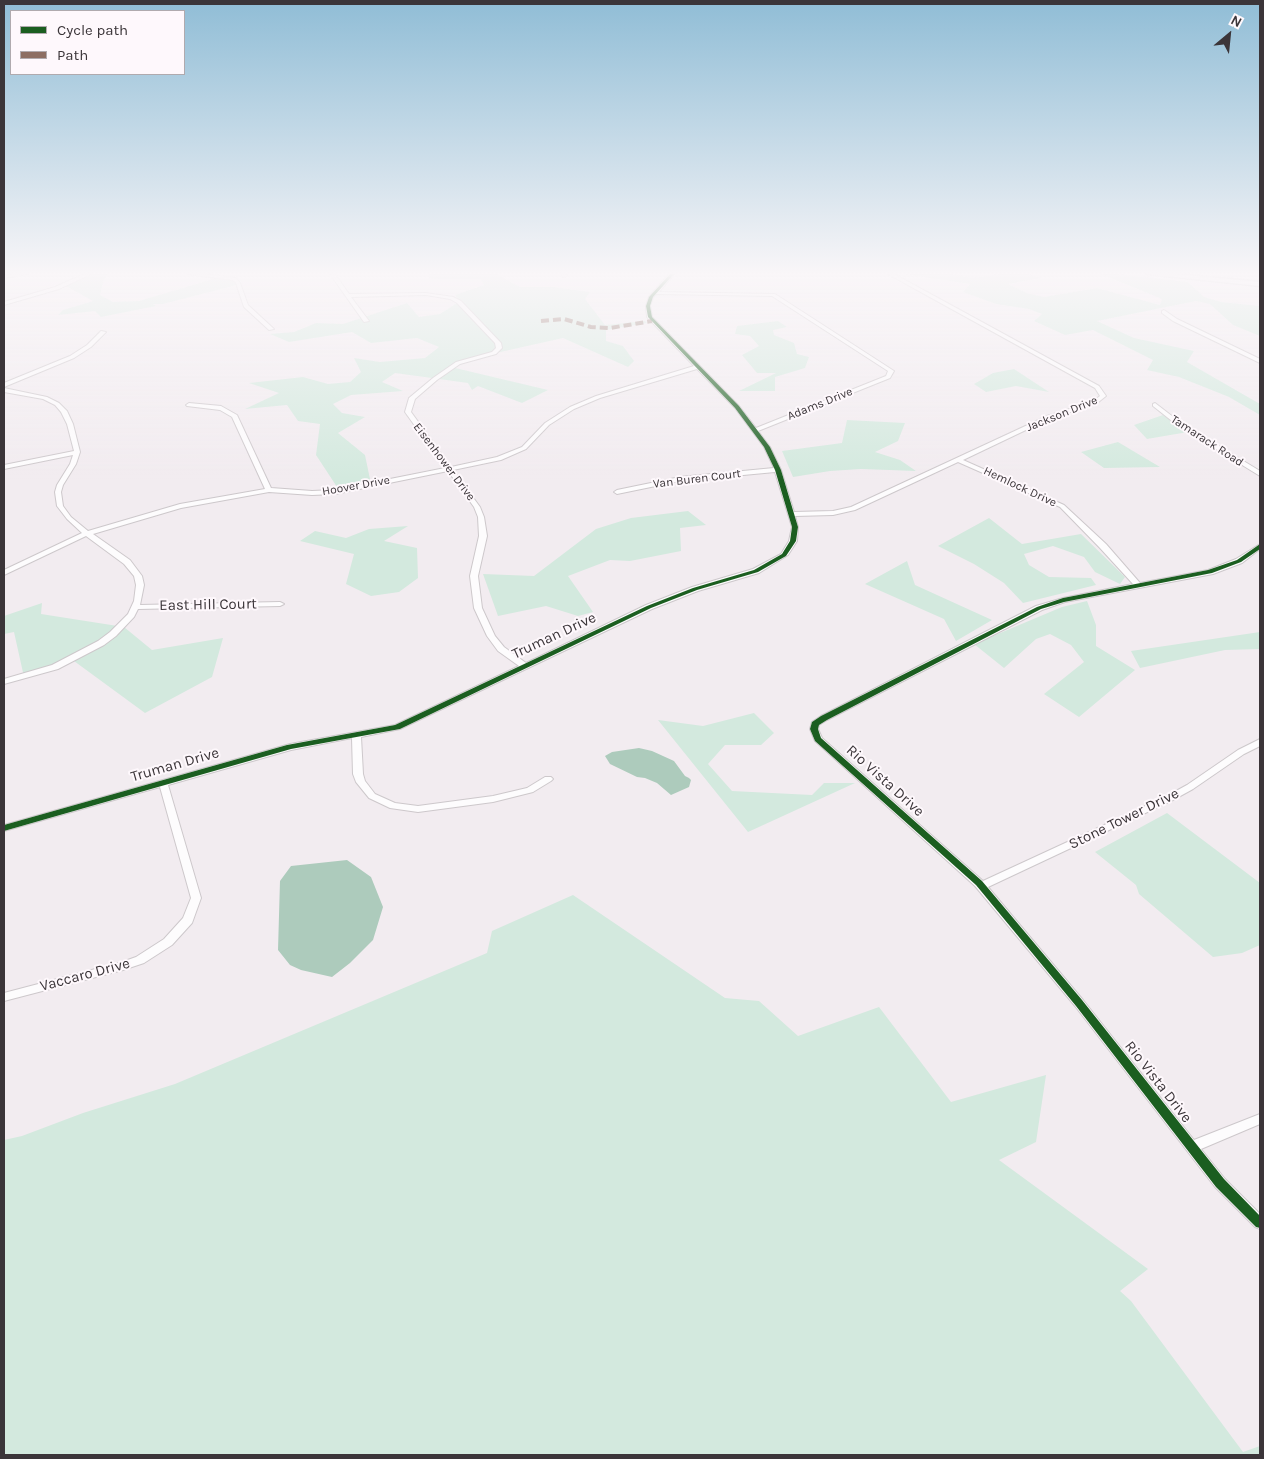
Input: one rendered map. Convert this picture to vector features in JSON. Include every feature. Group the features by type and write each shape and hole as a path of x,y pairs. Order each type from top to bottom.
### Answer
{"street":[{"path":"4,385 72,357 93,342"},
{"name":"Eisenhower Drive","path":"498,342 499,348 494,353 453,366 416,394 409,402 408,407 410,416 473,500 481,517 483,536 476,564 474,587 480,615 491,636 501,649 524,666"},
{"name":"Truman Drive","path":"4,828 290,747 382,731 410,722 524,666 664,601 767,566 784,555 793,541 795,527 778,470 767,447 737,407 672,342"},
{"name":"Adams Drive","path":"756,430 888,376 891,371 847,342"},
{"name":"Jackson Drive","path":"791,514 833,513 853,508 1056,414 1099,401 1103,396 1098,387 1015,342"},
{"path":"1221,342 1260,360"},
{"name":"Hoover Drive","path":"4,573 86,534 180,506 269,490 312,493 335,492 508,456 524,448 554,419 577,406 696,367"},
{"path":"4,390 38,396 58,404 64,410 78,452 60,485 58,499 64,512 86,534 127,562 134,569 140,585 136,607 124,624 113,634 86,652 55,667 4,682"},
{"path":"189,405 221,408 235,416 269,490"},
{"name":"Tamarack Road","path":"1155,405 1179,424 1260,474"},
{"path":"4,468 78,452"},
{"name":"Hemlock Drive","path":"959,460 1062,506 1103,546 1139,586"},
{"name":"Van Buren Court","path":"617,492 680,479 778,470"},
{"name":"Rio Vista Drive","path":"1260,546 1249,555 1227,567 1194,576 1063,600 1039,608 815,724 815,734 818,739 981,886 1073,996 1220,1183 1260,1223"},
{"name":"East Hill Court","path":"136,607 280,604"},
{"path":"356,734 358,774 361,782 372,796 382,802 406,808 418,809 455,804 530,790 548,779"},
{"name":"Stone Tower Drive","path":"981,886 1170,798 1190,787 1241,752 1260,742"},
{"name":"Vaccaro Drive","path":"4,997 140,960 168,942 188,920 196,898 163,783"},
{"path":"1192,1147 1260,1119"}],"shaded area":[{"path":"427,342 545,342 496,353 451,367 548,390 522,403 478,386 472,390 468,383 395,373 382,382 403,391 351,395 333,404 342,413 365,417 338,433 365,455 371,484 339,490 316,455 320,424 298,421 287,405 245,409 279,393 249,383 303,377 328,384 350,382 361,372 354,358 380,362 425,358 439,347"},
{"path":"572,342 610,342 623,346 634,361 628,367"},
{"path":"755,342 792,342 794,343 797,354 809,357 805,368 775,377 775,391 739,391 776,373 757,373 742,355 759,346"},
{"path":"1117,342 1153,342 1194,351 1187,362 1260,404 1260,415 1229,397 1179,377 1147,370 1153,360"},
{"path":"1014,369 1049,392 1016,386 986,392 974,384 993,373"},
{"path":"1163,415 1188,432 1147,439 1134,425"},
{"path":"847,420 905,423 898,441 875,452 900,460 916,471 861,469 830,471 793,477 782,451 842,443"},
{"path":"1118,442 1160,467 1104,468 1081,452"},
{"path":"688,511 706,525 680,528 681,551 630,561 610,560 568,576 593,612 578,616 546,606 498,616 483,574 534,576 596,529 631,518"},
{"path":"989,518 1022,544 1081,534 1125,577 1120,584 1095,572 1084,557 1053,546 1024,554 1029,565 1049,577 1091,578 1096,585 1023,603 1004,583 974,564 938,546"},
{"path":"408,526 384,541 417,548 418,578 399,592 371,596 346,584 354,554 300,541 315,531 346,538 369,529"},
{"path":"907,561 915,585 992,620 956,641 944,619 865,584"},
{"path":"1087,601 1096,625 1096,646 1135,670 1079,717 1044,694 1084,662 1071,645 1050,634 1036,639 1004,668 974,644 1062,607"},
{"path":"42,603 41,614 124,627 152,650 223,638 212,677 145,713 74,661 24,677 14,632 4,634 4,616"},
{"path":"1260,632 1260,649 1225,650 1140,668 1131,651"},
{"path":"754,713 774,733 761,745 725,745 708,764 732,791 812,795 824,783 855,783 748,832 658,720 703,726"},
{"path":"639,748 652,751 674,761 685,776 691,780 689,787 671,795 657,783 637,777 610,764 605,756 612,752"},
{"path":"1167,813 1260,883 1260,945 1242,953 1213,957 1139,894 1136,885 1095,852"},
{"path":"347,860 371,877 383,907 373,940 350,963 332,977 301,970 290,965 278,950 280,881 291,866"},
{"path":"573,895 725,998 759,1001 798,1036 879,1007 951,1102 1046,1075 1036,1142 999,1160 1148,1269 1120,1291 1131,1301 1243,1452 1260,1446 1260,1455 4,1455 4,1140 22,1136 83,1113 175,1084 487,953 492,931"}],"cycle path":[{"path":"4,828 290,747 397,727 649,607 695,589 756,571 784,555 793,541 795,527 778,470 767,447 737,407 674,342"},
{"path":"1260,546 1239,561 1210,572 1063,600 1039,608 824,718 815,724 814,729 818,739 979,883 1079,1003 1220,1183 1260,1223"}]}
